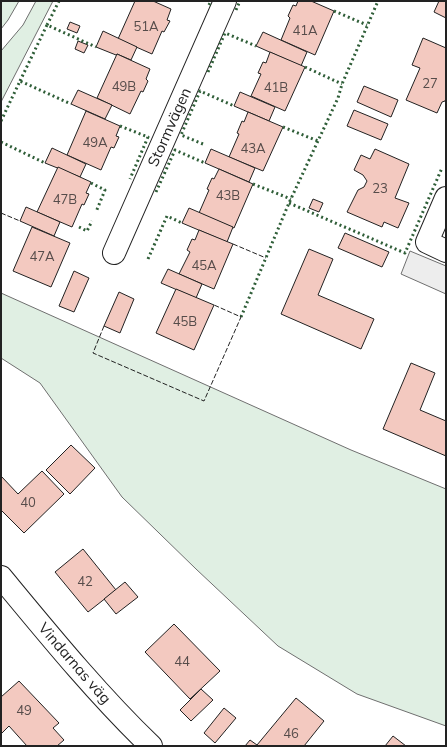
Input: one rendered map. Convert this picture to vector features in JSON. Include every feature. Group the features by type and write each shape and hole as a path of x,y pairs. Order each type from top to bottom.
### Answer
{"street":[{"name":"Stormvägen","path":"114,253 225,1"},
{"path":"446,198 427,242 446,251"},
{"name":"Vindarnas väg","path":"1,578 93,685 132,728 151,746"}],"green space":[{"path":"1,1 19,1 1,29"},
{"path":"36,1 53,1 1,102 1,51 23,25"},
{"path":"1,293 351,450 446,489 446,726 357,694 278,646 122,497 40,383 1,358"}],"shaded area":[{"path":"410,251 446,266 446,294 401,274"}],"building":[{"path":"135,1 153,1 171,9 167,20 170,21 164,32 162,31 152,54 118,39"},
{"path":"298,1 311,1 334,11 315,55 281,40 290,18 288,16 293,5 296,6"},
{"path":"439,1 446,1 446,18 434,12"},
{"path":"70,22 80,26 77,33 67,29"},
{"path":"103,31 137,47 131,60 96,47"},
{"path":"263,32 307,52 301,66 256,46"},
{"path":"423,38 446,48 446,99 442,102 437,113 406,100 420,68 412,65"},
{"path":"78,41 88,45 84,53 75,49"},
{"path":"270,52 305,67 285,111 251,96 261,74 258,73 263,62 266,63"},
{"path":"117,54 150,69 146,79 148,81 143,92 141,91 130,114 97,98"},
{"path":"364,86 398,100 391,117 357,102"},
{"path":"78,90 112,105 105,119 71,104"},
{"path":"240,92 275,107 269,121 234,106"},
{"path":"354,110 388,124 381,140 347,126"},
{"path":"86,111 120,126 116,136 119,137 114,148 111,147 101,170 67,155"},
{"path":"248,112 283,127 263,171 229,157 239,134 237,133 242,121 244,122"},
{"path":"52,148 86,164 80,177 45,163"},
{"path":"211,149 255,168 249,182 205,163"},
{"path":"375,149 409,164 395,198 409,203 398,228 384,222 382,227 347,212 358,190 364,187 367,181 363,175 354,170 361,155 370,159"},
{"path":"58,167 91,182 86,193 89,194 84,205 82,204 72,227 37,212"},
{"path":"219,169 253,184 234,228 199,213 209,190 207,189 212,178 214,179"},
{"path":"313,199 323,203 319,212 309,208"},
{"path":"26,207 60,222 54,236 20,221"},
{"path":"189,208 233,227 227,242 182,223"},
{"path":"32,227 70,243 51,287 13,271"},
{"path":"199,230 233,244 214,289 179,274 190,252 187,250 192,239 195,240"},
{"path":"345,233 389,252 382,267 338,248"},
{"path":"309,249 333,259 318,295 374,319 361,349 281,314"},
{"path":"168,269 202,284 196,298 161,283"},
{"path":"74,271 89,278 74,312 59,306"},
{"path":"176,289 214,305 194,350 156,333"},
{"path":"119,292 134,299 120,333 104,326"},
{"path":"411,363 435,373 420,410 446,421 446,456 383,429"},
{"path":"71,445 95,468 70,494 46,470"},
{"path":"42,471 64,494 24,533 1,510 1,476 18,494"},
{"path":"83,549 116,590 88,612 55,572"},
{"path":"125,582 138,597 116,614 104,599"},
{"path":"174,624 220,671 190,699 145,652"},
{"path":"19,681 59,723 53,728 64,740 57,746 27,746 9,726 1,734 1,697"},
{"path":"201,689 213,700 191,721 180,710"},
{"path":"296,698 324,721 304,746 258,746 257,745"},
{"path":"224,708 236,718 215,743 204,733"},
{"path":"393,736 406,746 385,746"},
{"path":"250,740 257,745 258,746 245,746"}],"hedge":[{"path":"47,25 59,1"},
{"path":"209,5 211,1"},
{"path":"236,10 240,1"},
{"path":"241,317 289,203 338,98 342,84 378,1"},
{"path":"334,11 367,25"},
{"path":"20,81 47,25 96,47"},
{"path":"208,72 225,33 256,46"},
{"path":"305,67 342,84"},
{"path":"1,121 20,81 71,104"},
{"path":"203,144 181,135 200,91 234,106"},
{"path":"120,126 148,137 130,179"},
{"path":"283,127 318,141"},
{"path":"1,142 45,163"},
{"path":"156,192 175,150 205,163"},
{"path":"289,203 405,253 442,168"},
{"path":"91,183 105,190 96,212"},
{"path":"253,184 291,199"},
{"path":"148,259 167,216 182,223"},
{"path":"79,227 87,231 92,221"}],"fence":[{"path":"1,213 20,221"},
{"path":"233,244 266,258"},
{"path":"104,326 93,353 204,401 241,317 214,305"}]}
